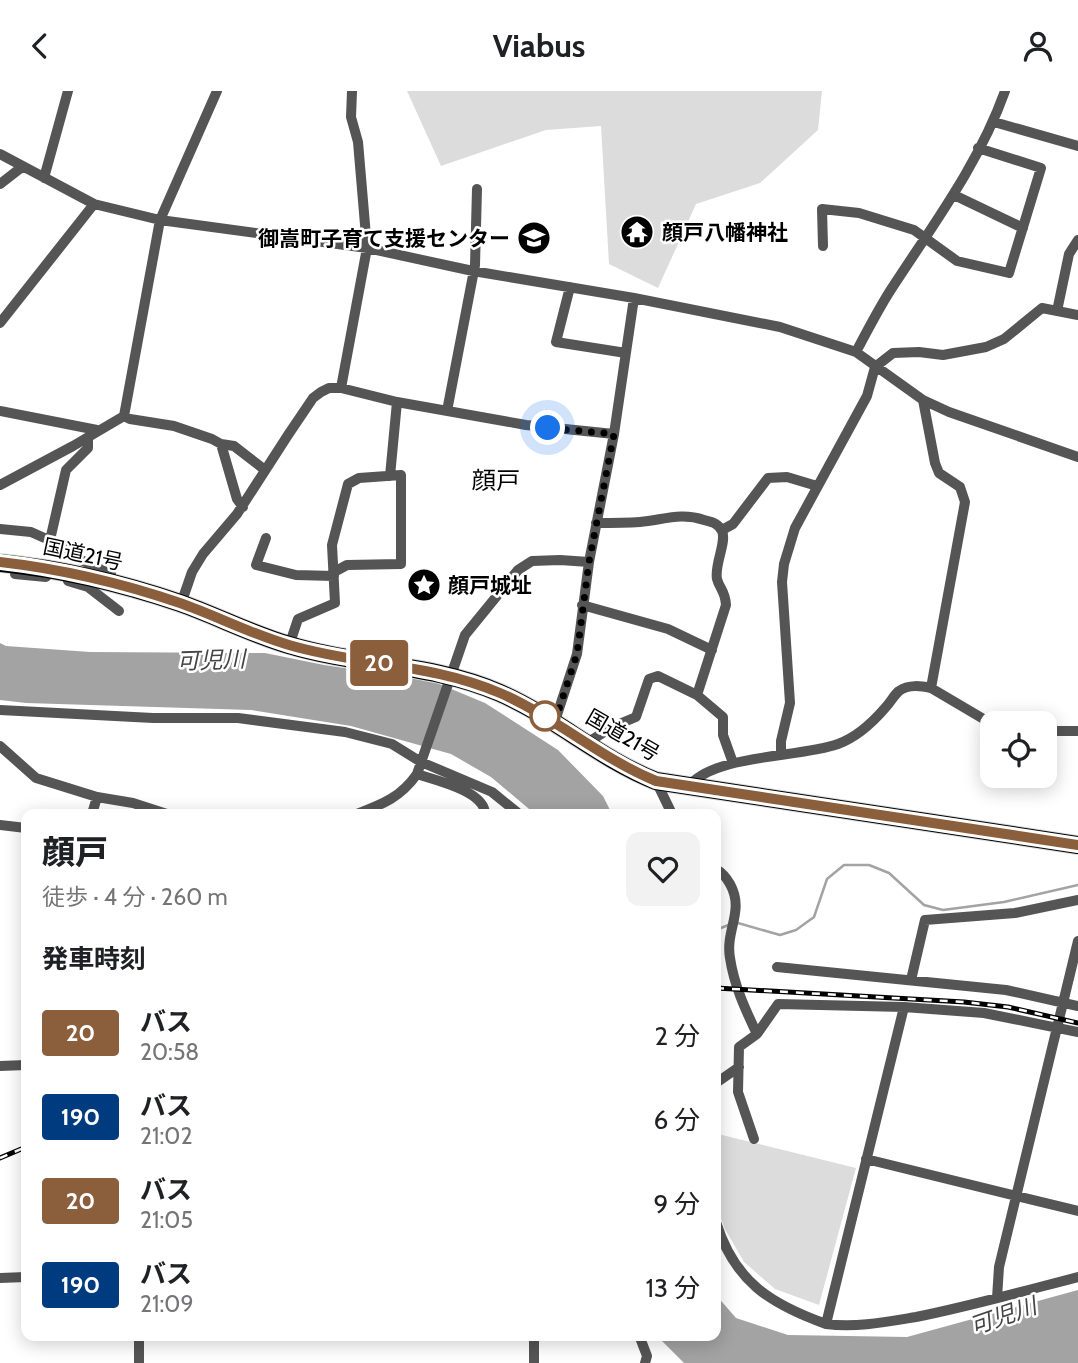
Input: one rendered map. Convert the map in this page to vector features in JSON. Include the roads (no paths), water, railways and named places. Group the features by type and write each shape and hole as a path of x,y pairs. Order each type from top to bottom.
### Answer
{"highway":[{"name":"国道21号","path":"0,562 47,568 89,581 111,581 181,604 289,646 498,692 555,721 632,771 656,781 1078,845"}],"street":[{"path":"44,178 68,91"},
{"path":"124,416 160,220 217,91"},
{"path":"341,388 367,248 358,142 351,117 352,91"},
{"path":"856,352 888,294 954,195 994,122 1005,91"},
{"path":"994,122 1078,146"},
{"path":"823,246 822,209 859,213 914,230 957,261 1009,273 1041,168 978,148"},
{"path":"0,154 94,204 160,220 367,248 473,271 634,298 780,327 856,352 923,400 962,417 1078,457"},
{"path":"0,184 22,167"},
{"path":"447,411 475,265 477,189"},
{"path":"954,195 1023,228"},
{"path":"0,323 94,204"},
{"path":"1057,311 1069,254 1078,240"},
{"path":"570,287 556,342 626,353"},
{"path":"555,721 577,654 582,605 614,434 634,298"},
{"path":"781,755 781,741 790,703 782,582 784,564 795,528 867,396 875,367 893,353 943,355 986,347 1004,339 1042,308 1078,315"},
{"path":"181,604 192,572 203,554 243,507 313,398 329,388 341,388 397,402 526,425 614,434"},
{"path":"923,400 939,473 960,487 965,502 931,688"},
{"path":"390,476 397,402"},
{"path":"0,411 97,430"},
{"path":"0,485 124,416"},
{"path":"124,416 174,426 221,444 234,446 265,470"},
{"path":"50,540 66,470 88,448 88,437"},
{"path":"221,444 237,499 243,507"},
{"path":"266,538 256,565 296,575 334,574 347,565 401,564 401,475 359,478 348,484 332,545 334,574 335,603 298,619 289,646"},
{"path":"722,530 733,524 768,478 787,477 817,486"},
{"path":"596,523 642,522 690,515 716,523 722,530 718,579 725,593 726,605 697,695"},
{"path":"0,529 31,533 50,540 111,574 111,581"},
{"path":"371,809 406,790 417,774 465,635 518,570 532,561 560,559 589,562"},
{"path":"15,574 89,581 119,611"},
{"path":"582,605 668,629 712,650"},
{"path":"592,746 612,727 636,717 649,679 658,676 697,695 723,717 723,735 733,763"},
{"path":"689,787 696,778 733,763 839,744 876,719 899,691 919,685 931,688 980,717"},
{"path":"0,710 153,718 238,718 287,723 379,740 405,751 421,762 492,792 513,809"},
{"path":"1057,731 1078,731"},
{"path":"0,746 36,778 97,797 152,809"},
{"path":"417,774 467,792 481,802 485,809"},
{"path":"656,781 670,809"},
{"path":"93,809 97,797"},
{"path":"0,825 21,827"},
{"path":"721,872 733,890 737,904 730,930 729,955 739,996 757,1034"},
{"path":"911,980 925,920 1014,913 1078,900"},
{"path":"997,1298 999,1267 1078,940"},
{"path":"777,967 1006,990 1078,1006"},
{"path":"754,1139 738,1093 739,1048 757,1034 778,1004 904,1007 984,1013 1078,1032"},
{"path":"826,1324 904,1007"},
{"path":"0,1066 21,1065"},
{"path":"721,1080 739,1067"},
{"path":"866,1159 1078,1211"},
{"path":"721,1236 728,1255 750,1283 775,1302 826,1324 845,1327 968,1307 1078,1277"},
{"path":"0,1278 21,1277"},
{"path":"139,1341 139,1363"},
{"path":"534,1341 534,1363"},
{"path":"641,1341 649,1361"}],"water":[{"name":"可児川","path":"0,643 6,646 90,652 265,653 432,681 485,703 558,750 603,796 610,809 529,809 491,777 451,754 351,726 251,710 0,700"},
{"name":"可児川","path":"1078,1290 1078,1363 684,1363 662,1341 721,1341 721,1301 736,1318 788,1335 907,1337"}],"waterway":[{"path":"738,923 780,935 796,930 814,917 827,879 844,865 869,865 889,873 924,905 943,910 1004,902 1078,885"},
{"path":"721,928 731,924"}],"railway":[{"path":"721,988 964,1002 1008,1007 1078,1023"},
{"path":"0,1158 21,1149"}],"place":[{"name":"顔戸八幡神社","path":"637,232"},
{"name":"御嵩町子育て支援センター","path":"534,238"},
{"name":"顔戸城址","path":"424,585"}],"district":[{"name":"顔戸","path":"496,480"}]}
